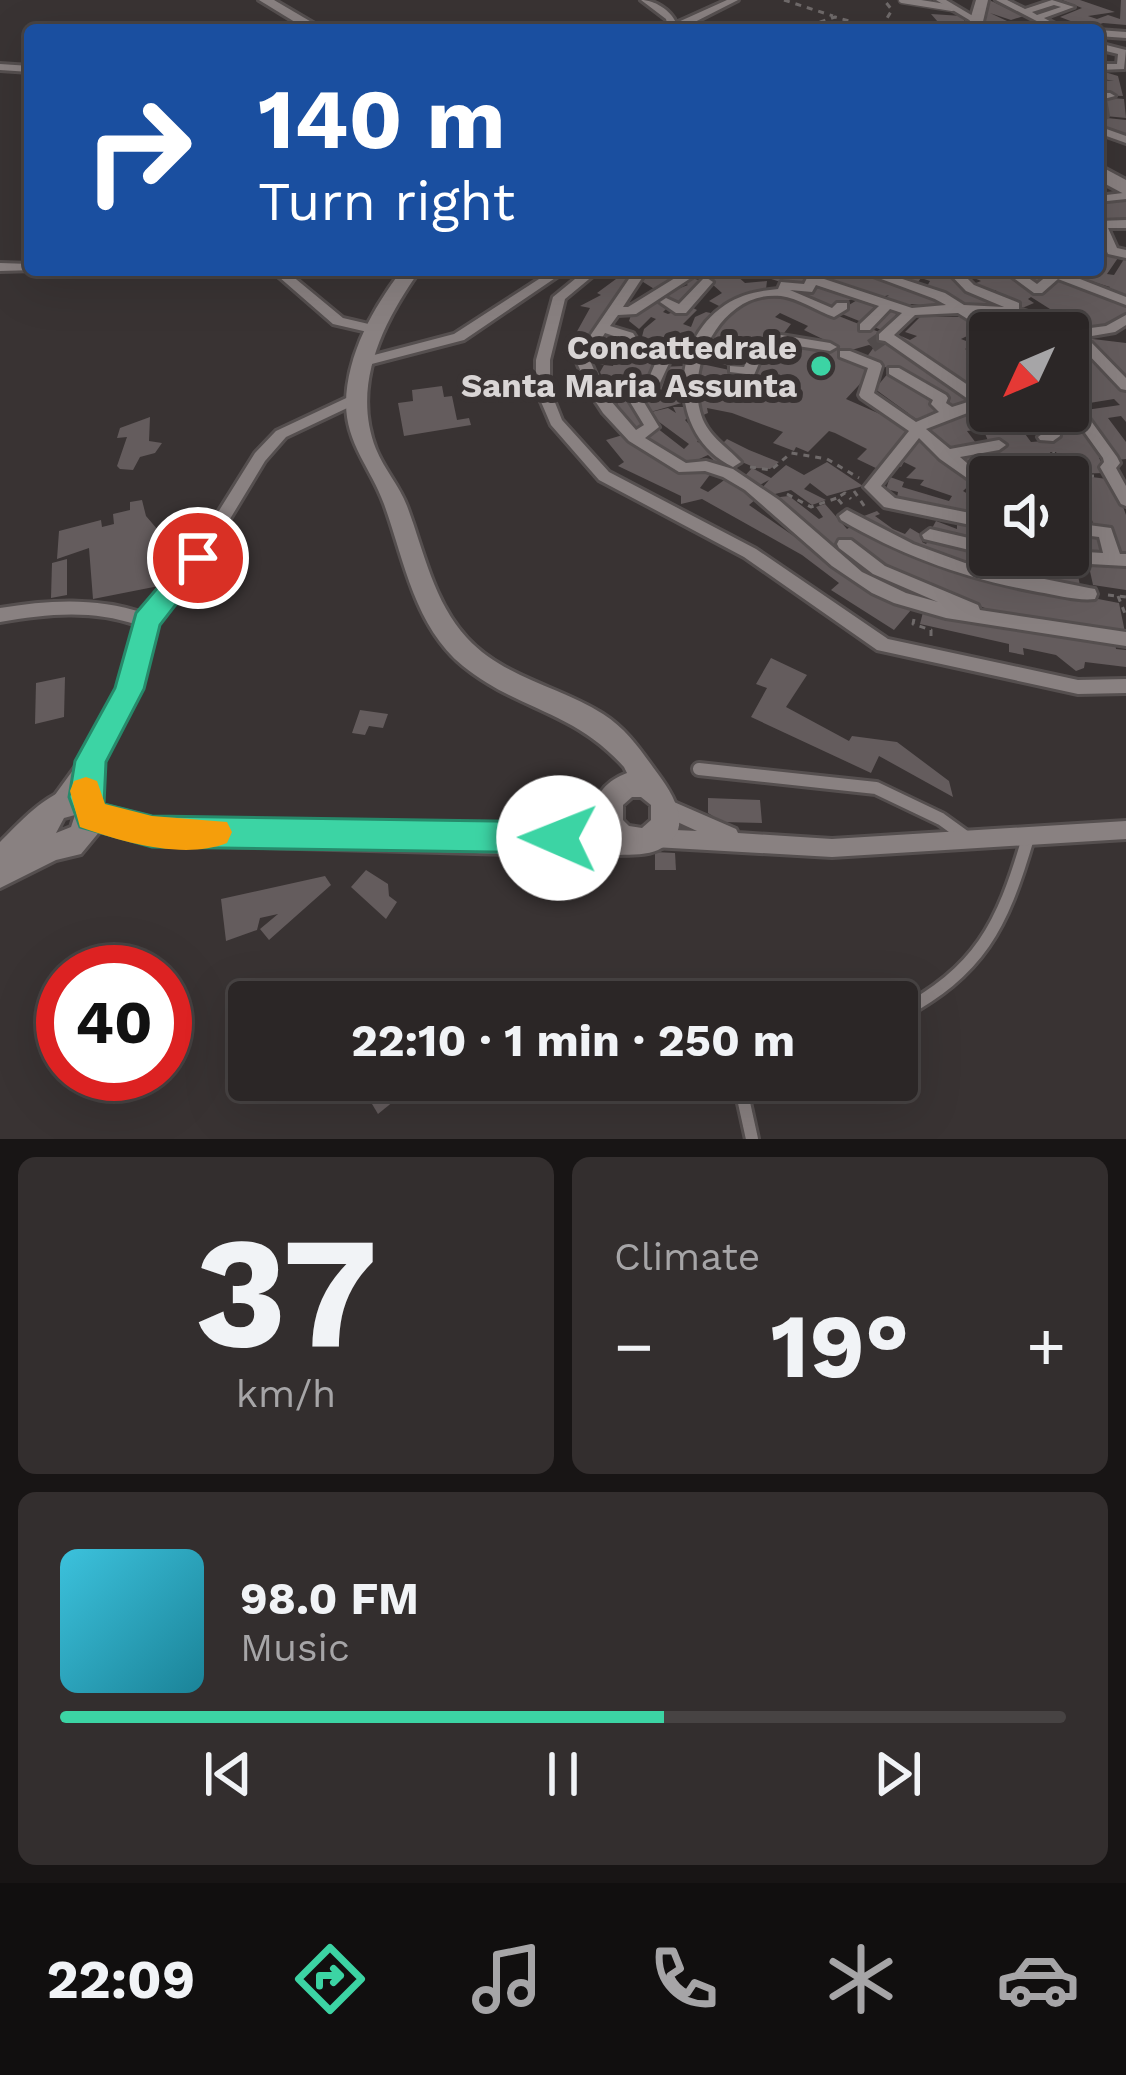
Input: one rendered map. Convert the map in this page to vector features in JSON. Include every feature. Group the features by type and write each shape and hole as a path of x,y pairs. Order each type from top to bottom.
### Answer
{"street":[{"path":"265,0 307,24"},
{"path":"645,0 672,24"},
{"path":"684,24 734,0"},
{"path":"940,0 956,4 975,19"},
{"path":"1000,0 1049,24"},
{"path":"1024,12 1054,2 1070,7 1036,18"},
{"path":"1104,67 1121,67 1124,52"},
{"path":"1104,96 1110,96"},
{"path":"1104,119 1115,118"},
{"path":"1104,233 1112,250 1126,254"},
{"path":"284,276 338,322 372,329"},
{"path":"407,276 372,329 357,398 361,437 392,495 405,551 456,643 473,660 590,716 630,751 659,798 667,823 639,838"},
{"path":"364,362 459,337 552,276"},
{"path":"586,276 559,298 543,360 543,390 556,422 604,476 750,553 883,645 1078,687 1126,686"},
{"path":"637,350 623,311 638,276"},
{"path":"702,276 623,311 602,328 582,358 596,389 634,438 656,457 684,468 696,463 734,470"},
{"path":"696,305 702,276"},
{"path":"882,276 921,288 969,315"},
{"path":"958,276 970,288 1019,312"},
{"path":"1018,276 1038,290 1048,276"},
{"path":"1061,276 1126,301"},
{"path":"783,292 785,285 808,289 812,279 911,312 1019,312"},
{"path":"838,310 783,292 752,293 724,314 690,361 689,405 700,430 734,470 855,575 916,605 1126,639"},
{"path":"666,302 681,310 696,305 724,314"},
{"path":"865,326 888,304"},
{"path":"843,353 880,340 911,312"},
{"path":"1089,334 1112,330 1126,319"},
{"path":"602,328 628,335"},
{"path":"735,369 748,372 776,338 843,353 876,370 866,395 917,429 969,474"},
{"path":"880,340 969,394"},
{"path":"1089,347 1126,386"},
{"path":"596,389 653,384 661,356 690,361"},
{"path":"894,371 941,398 938,404 949,412"},
{"path":"632,389 652,427 634,438"},
{"path":"0,874 68,823 91,761 129,689 146,621 198,558 260,457 281,434 357,398"},
{"path":"969,406 917,429 872,487 890,503 969,519"},
{"path":"1089,428 1109,458 1111,476 1126,500"},
{"path":"1045,437 1053,436 1052,432"},
{"path":"945,455 999,445"},
{"path":"847,516 885,540 952,569 1089,594"},
{"path":"1089,530 1105,532 1119,560"},
{"path":"930,535 969,544"},
{"path":"845,544 879,570 970,608 976,616"},
{"path":"1089,558 1119,560"},
{"path":"0,615 62,604 126,613 146,621"},
{"path":"617,742 610,825 639,838"},
{"path":"559,838 631,785 753,844"},
{"path":"68,823 113,841 152,831 586,842 639,838 832,848 1126,830"},
{"path":"0,861 68,823"}],"lane":[{"path":"902,0 956,4"},
{"path":"699,769 876,788 941,819 971,840"},
{"path":"918,1004 966,970 1016,884 1028,838"},
{"path":"744,1101 752,1139"}],"path":[{"path":"784,0 859,24"},
{"path":"815,24 835,17"},
{"path":"564,353 571,338"},
{"path":"1036,432 1045,437 1055,456"},
{"path":"734,470 771,470 791,452 840,465 872,487"},
{"path":"1089,477 1111,476"},
{"path":"768,496 791,493 811,507 845,493 862,511 869,509 853,491 859,489 897,517"},
{"path":"837,498 852,514 847,516"},
{"path":"1089,594 1126,598"},
{"path":"1118,595 1126,616"},
{"path":"913,624 931,630 932,656"}],"building":[{"path":"989,0 1024,16 1011,20 990,13 1007,21 980,24"},
{"path":"1062,0 1080,0 1115,12 1088,16 1097,19 1108,15 1120,19 1121,0 1126,0 1126,25 1078,24 1060,17 1082,8"},
{"path":"931,14 962,16 966,24 940,24"},
{"path":"1104,72 1118,76 1123,96 1104,95 1104,80 1114,81 1104,79"},
{"path":"1104,97 1124,99 1126,118 1105,116"},
{"path":"1104,118 1126,120 1126,138 1104,129"},
{"path":"1126,201 1126,219 1104,221 1104,203"},
{"path":"1104,243 1120,255 1107,274 1114,275 1126,256 1126,298 1107,291 1110,287 1074,276 1104,276"},
{"path":"631,276 591,338 575,335 590,308 580,306 601,295 597,293 616,279 612,277"},
{"path":"664,276 674,282 659,292 640,280"},
{"path":"672,276 700,276 695,279 705,282 682,308 664,294 688,285"},
{"path":"703,276 737,276 745,283 767,281 766,289 760,289 783,296 795,288 809,290 814,281 846,286 815,276 875,276 939,298 943,296 926,288 930,281 921,278 916,285 892,276 955,276 973,295 1009,304 1009,308 983,303 967,308 953,302 949,308 911,304 906,309 883,300 889,295 878,298 851,287 863,294 826,311 884,334 969,395 969,405 952,412 943,405 950,401 934,390 866,358 874,347 848,351 843,357 869,368 870,373 846,399 896,421 908,413 875,389 889,372 937,397 930,402 942,409 920,422 912,416 901,423 912,429 882,471 857,459 867,449 829,431 808,452 796,447 794,451 773,443 783,432 732,413 707,408 708,413 701,416 695,411 690,383 697,363 748,374 738,388 747,390 758,358 753,357 745,370 698,358 704,349 719,354 723,350 710,340 733,307 756,290 725,309 709,301 722,293","holes":["780,313 833,344 817,351 790,342 786,347 775,342 766,352 759,349 773,335 781,337 791,324 775,317"]},
{"path":"765,276 815,276 804,287"},
{"path":"970,276 1012,276 1039,294 1061,276 1126,302 1126,313 1089,332 1089,312 1055,312 1031,297 1034,303 1020,309 995,290 987,294 971,285 981,281"},
{"path":"1014,276 1048,276 1039,287"},
{"path":"864,296 900,309 884,331 837,312"},
{"path":"656,299 668,307 663,312 668,314 689,306 697,310 683,324 691,327 695,317 706,312 720,315 707,331 701,329 704,333 686,355 670,350 654,354 639,348 644,329 656,319 651,317 639,329 629,321 632,312"},
{"path":"920,317 969,321 969,337 961,339 969,342 965,349 969,351 969,390 904,345 901,336 910,340 917,336 905,332"},
{"path":"603,335 630,342 624,350 635,352 634,361 651,363 641,359 643,353 664,359 653,379 625,384 625,379 612,378 613,386 606,387 600,372 604,365 613,366 615,359 607,357 603,365 593,363"},
{"path":"1089,339 1126,343 1126,383 1109,376 1126,392 1126,422 1121,416 1108,418 1126,442 1126,459 1116,460 1089,424 1089,410 1120,405 1114,399 1089,403"},
{"path":"683,366 684,382 672,383 682,386 685,402 647,413 636,399 643,399 642,392 660,388 662,367"},
{"path":"442,386 444,397 452,396 457,420 469,418 471,425 404,436 398,403 413,401 412,390"},
{"path":"629,388 634,409 649,428 634,433 612,389"},
{"path":"673,407 688,407 691,415 685,420 701,437 697,442 712,445 731,466 724,470 708,455 684,466 638,438 657,428 684,449 689,444 647,413 668,408 676,413"},
{"path":"969,414 967,431 979,447 951,452 924,426"},
{"path":"150,417 149,441 162,443 155,453 140,457 133,470 120,469 127,437 117,438 120,428"},
{"path":"984,432 1024,432 1031,442 1058,440 1056,432 1087,432 1105,457 1099,458 1107,473 1089,473 1089,456 1050,452 1052,456 969,456 969,474 954,455 1005,446 989,443"},
{"path":"626,434 654,459 690,474 694,468 712,472 700,488 708,492 727,478 762,494 749,505 860,582 911,610 894,630 831,590 839,583 802,555 702,499 681,504 681,496 618,466 624,462 606,440"},
{"path":"917,436 969,477 963,491 969,495 969,516 897,498 898,492 886,489 890,477 904,482 902,487 949,501 952,496 920,485 924,480 906,478 916,468 904,462 901,467 896,465"},
{"path":"727,439 779,462 770,469 756,468 730,457 720,446"},
{"path":"827,462 863,486 827,496 810,483 804,489 826,500 812,505 791,490 771,495 762,488 769,480 758,486 742,479 752,468 771,478 786,465 804,475"},
{"path":"1089,477 1107,479 1120,498 1126,515 1126,556 1117,555 1094,527"},
{"path":"789,496 819,519 823,517 816,507 825,504 847,529 855,524 952,571 1119,603 1126,637 996,616 996,612 894,575 839,541 865,562 858,573 795,512 771,498"},
{"path":"142,500 146,516 187,564 169,584 93,599 89,548 57,559 59,531 101,520 102,527 114,524 113,514 130,510 130,502"},
{"path":"877,511 880,514 875,516 893,529 905,534 910,528 925,537 922,542 926,544 929,540 969,547 969,570 962,569 856,519"},
{"path":"957,520 969,522 969,541 930,532 936,521 957,529"},
{"path":"1089,528 1104,533 1111,553 1089,555"},
{"path":"67,559 67,595 51,598 52,563"},
{"path":"1089,562 1117,562 1126,568 1126,590 1093,585"},
{"path":"997,576 1078,576 1076,592"},
{"path":"923,612 1115,641 1116,649 1126,650 1126,667 1085,662 1076,671 1056,655 1023,648 1024,655 1009,652 1009,644 920,624"},
{"path":"771,658 807,675 786,707 849,741 852,736 897,742 949,781 953,797 879,756 871,773 751,717 767,688 756,684"},
{"path":"65,677 64,717 35,724 36,683"},
{"path":"360,710 388,714 383,728 369,726 365,735 352,733"},
{"path":"708,798 760,800 762,823 722,822 708,813"},
{"path":"655,852 675,853 676,870 655,870"},
{"path":"366,870 388,884 389,896 397,902 386,919 351,887"},
{"path":"325,876 331,885 269,940 260,929 278,914 260,918 257,930 226,941 221,899"},
{"path":"370,1101 394,1101 378,1114"}],"tunnel":[{"path":"871,346 884,337"}],"slow traffic":[{"path":"86,791 92,816 152,831 215,832"}],"place":[{"name":"Concattedrale Santa Maria Assunta","path":"821,366"}],"route":[{"path":"198,558 146,621 129,689 91,761 85,797 92,816 152,831 559,838"}]}
